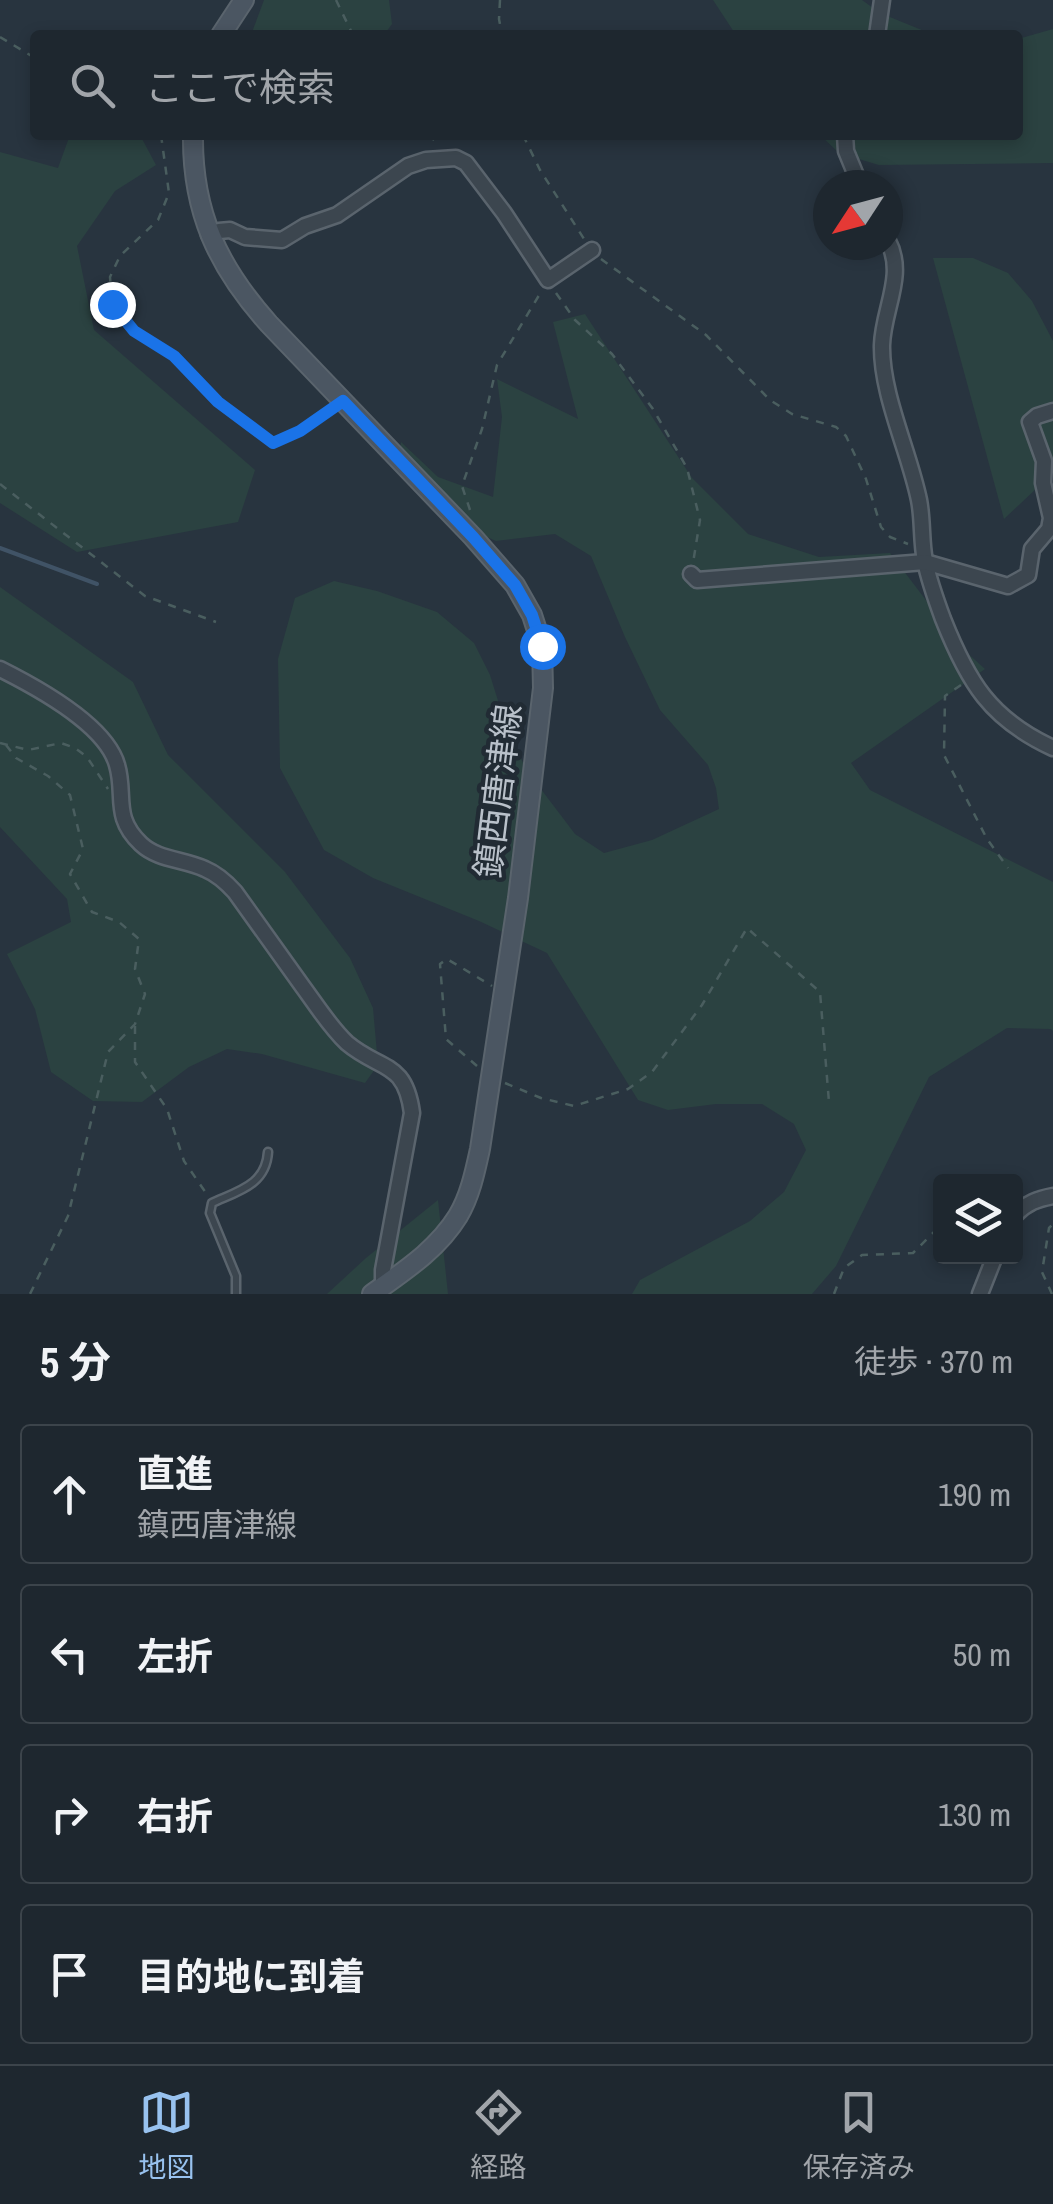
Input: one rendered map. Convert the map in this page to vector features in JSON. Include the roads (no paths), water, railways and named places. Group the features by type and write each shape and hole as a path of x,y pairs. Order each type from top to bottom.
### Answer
{"main road":[{"path":"224,30 244,0"},
{"name":"鎮西唐津線","path":"192,140 200,203 209,235 226,270 246,298 515,585 532,615 542,646 543,688 518,898 471,1186 459,1215 422,1258 377,1290"}],"street":[{"path":"878,30 882,0"},
{"path":"845,140 854,170"},
{"path":"209,235 230,230 245,237 282,240 305,226 338,215 408,166 456,158 466,164 504,213 548,280 592,250"},
{"path":"895,260 882,344 885,377 920,502 924,556 933,593 969,678 991,705 1028,736 1053,748"},
{"path":"691,574 697,580 924,556 1008,586 1028,575 1032,549 1048,529 1051,518 1042,483 1044,461 1030,422 1053,411"},
{"path":"0,669 84,721 103,738 118,768 120,807 140,843 157,855 220,877 235,892 327,1021 348,1043 394,1070 404,1081 412,1112 377,1290"},
{"path":"1023,1207 1036,1199 1053,1196"},
{"path":"980,1294 992,1264"}],"lane":[{"path":"236,1294 236,1276 210,1213 212,1203 254,1183 267,1168 268,1152"}],"waterway":[{"path":"0,548 97,584"}]}
